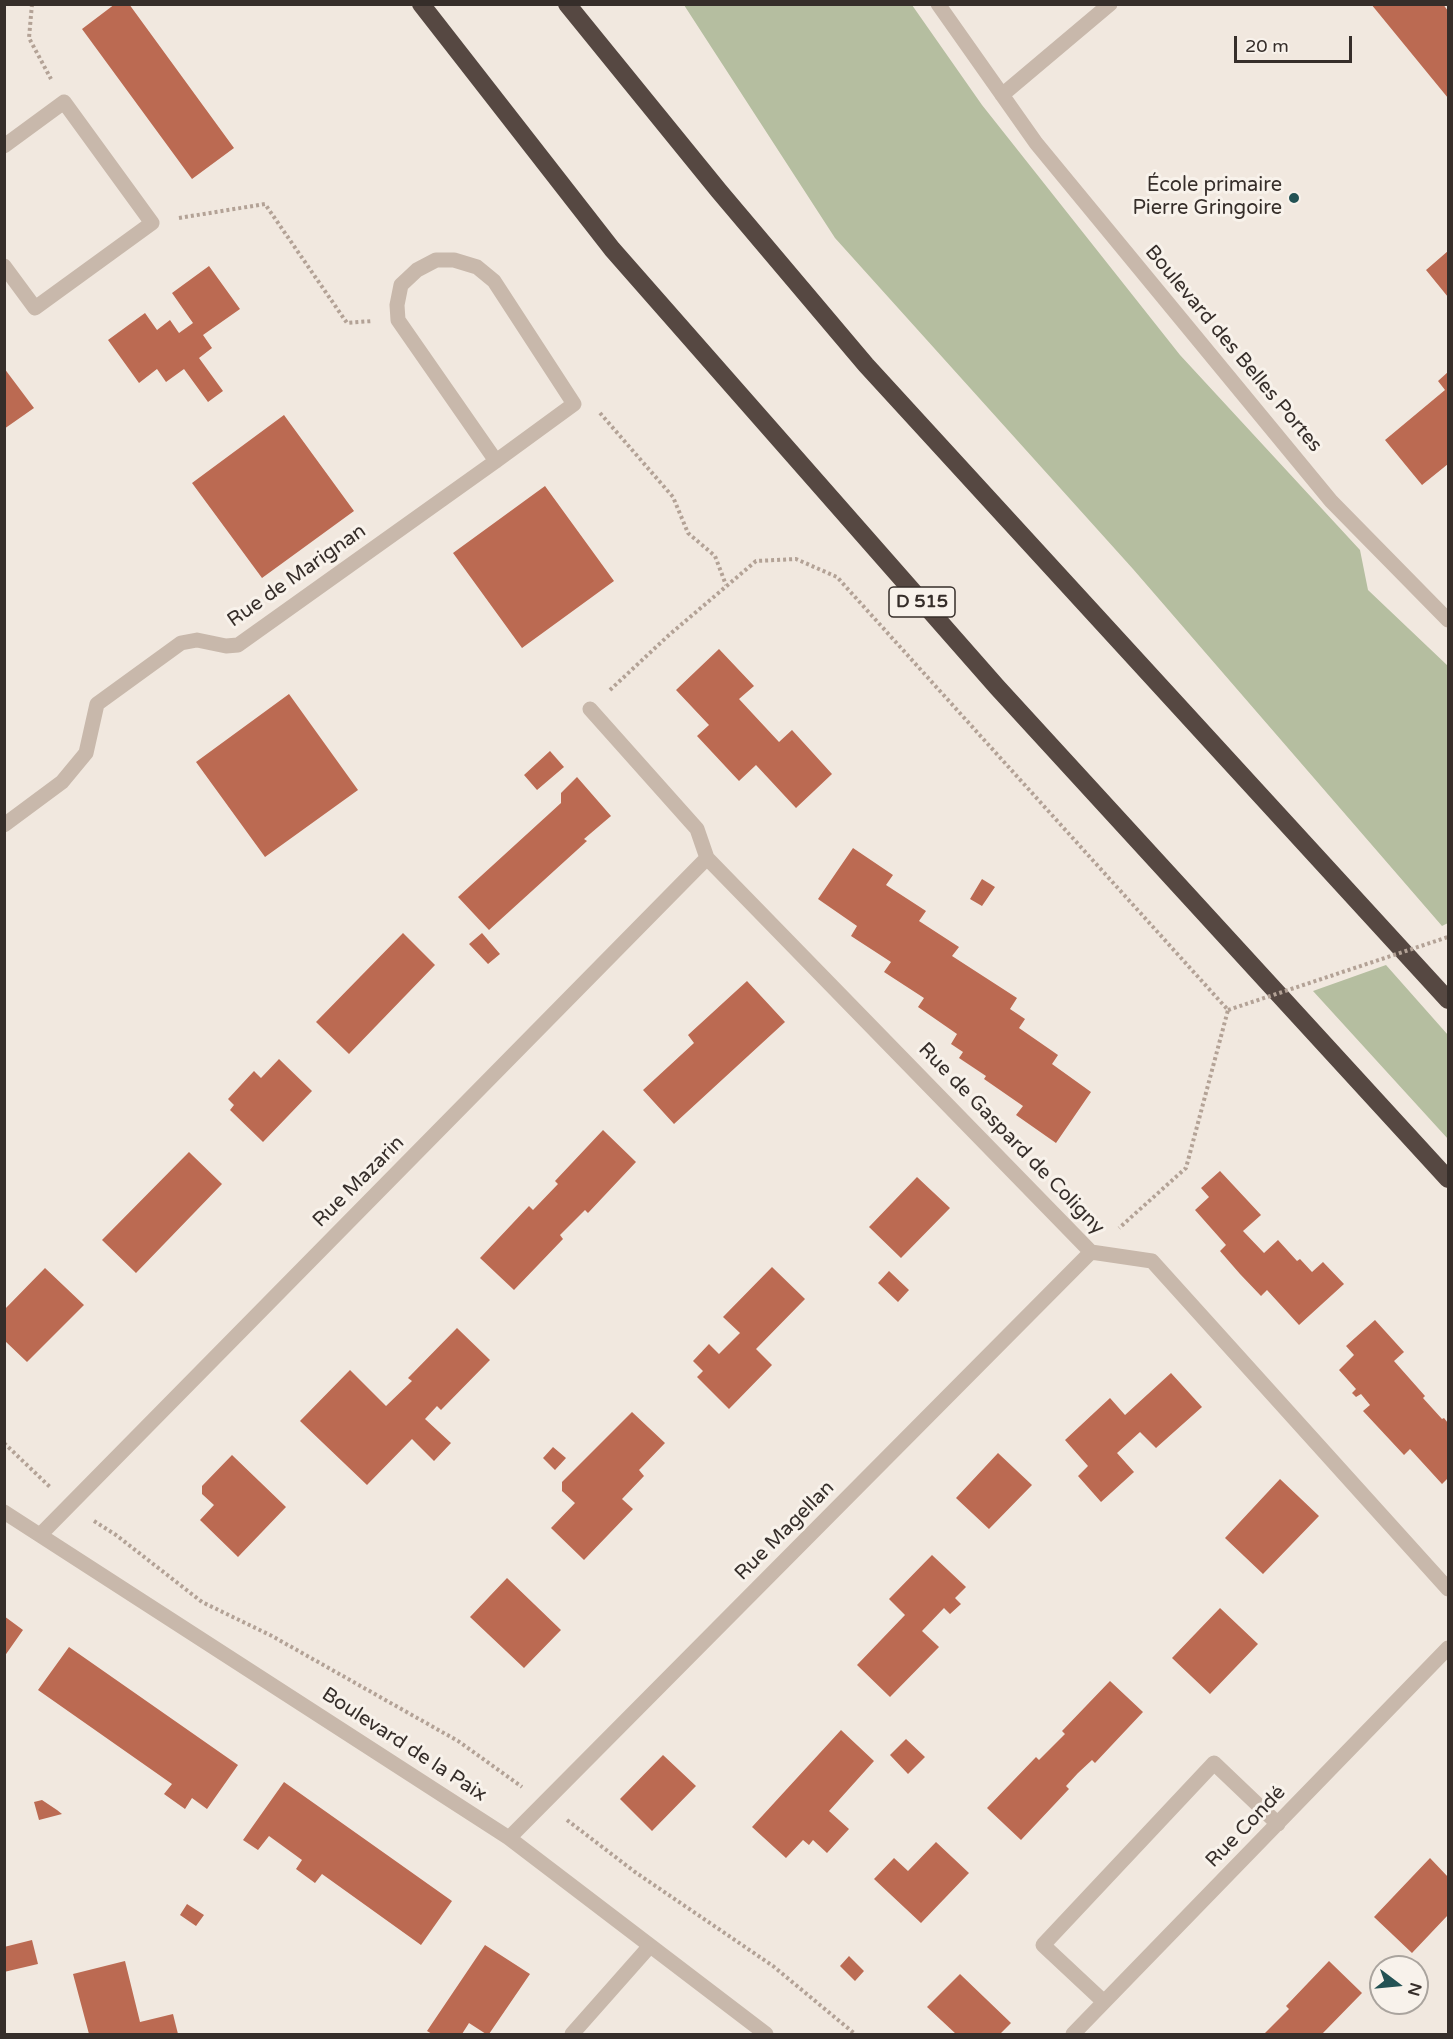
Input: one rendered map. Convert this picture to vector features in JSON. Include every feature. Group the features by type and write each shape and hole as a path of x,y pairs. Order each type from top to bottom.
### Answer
{"highway":[{"name":"D 515","path":"421,4 612,249 997,687 1449,1179"},
{"path":"567,4 719,191 866,365 1449,1000"}],"street":[{"name":"Boulevard des Belles Portes","path":"938,4 1044,152 1331,501 1449,620"},
{"path":"1002,95 1110,4"},
{"path":"4,146 63,102 152,223 35,308 4,266"},
{"path":"496,461 398,320 397,305 401,285 417,270 436,260 454,260 477,267 494,281 574,404"},
{"name":"Rue de Marignan","path":"4,825 62,782 86,753 98,704 181,643 197,640 226,646 238,645 574,404"},
{"name":"Rue de Gaspard de Coligny","path":"590,709 698,829 707,858 1091,1252 1152,1261 1449,1589"},
{"name":"Rue Mazarin","path":"40,1535 707,858"},
{"name":"Rue Magellan","path":"509,1838 1091,1252"},
{"name":"Boulevard de la Paix","path":"4,1512 509,1838 766,2034"},
{"name":"Rue Condé","path":"1073,2034 1449,1648"},
{"path":"1104,2002 1043,1945 1214,1763 1278,1824"},
{"path":"572,2034 649,1947"}],"path":[{"path":"32,4 29,38 63,102"},
{"path":"152,223 265,204 347,323 398,320"},
{"path":"574,404 599,412 673,497 688,533 715,556 726,585"},
{"path":"590,709 669,635 756,561 796,559 837,577 1228,1010"},
{"path":"1228,1010 1449,937"},
{"path":"1091,1252 1186,1168 1228,1010"},
{"path":"4,1443 47,1485 202,1602 272,1636 458,1741 635,1872 773,1966 855,2034"}],"green space":[{"path":"684,5 912,5 982,105 1180,355 1360,550 1368,590 1448,666 1448,923 1442,926 1133,569 835,238"},
{"path":"1386,965 1448,1035 1448,1139 1313,991"}],"building":[{"path":"115,4 129,4 234,148 192,179 82,29"},
{"path":"1371,4 1443,4 1448,11 1448,98"},
{"path":"1448,251 1448,297 1426,270"},
{"path":"209,266 240,309 203,335 212,348 199,358 223,391 208,402 184,369 166,382 157,369 139,383 108,340 145,313 157,330 170,320 179,333 193,323 172,293"},
{"path":"4,368 34,408 4,429"},
{"path":"1448,372 1448,464 1422,485 1385,440 1445,390 1438,381"},
{"path":"284,415 354,511 262,578 192,483"},
{"path":"545,486 614,581 522,648 453,553"},
{"path":"719,649 754,686 739,699 779,742 792,730 832,774 796,808 756,765 739,781 697,736 709,725 676,690"},
{"path":"289,694 358,790 265,857 196,762"},
{"path":"550,751 564,767 537,790 524,775"},
{"path":"577,777 611,816 584,839 587,841 489,930 458,897 561,803 561,793"},
{"path":"853,848 893,875 886,885 926,911 919,921 959,947 952,956 1017,998 1010,1009 1025,1019 1019,1028 1058,1055 1052,1064 1091,1092 1056,1143 1016,1115 1023,1106 959,1058 963,1052 951,1044 957,1034 918,1007 924,998 884,972 891,962 851,936 857,926 818,899"},
{"path":"982,879 995,887 982,906 970,899"},
{"path":"403,933 435,965 349,1054 316,1022"},
{"path":"482,933 500,954 488,964 469,944"},
{"path":"747,981 785,1022 674,1124 643,1090 694,1043 688,1035"},
{"path":"279,1059 312,1091 263,1142 230,1110 234,1105 228,1099 254,1071 261,1078"},
{"path":"603,1130 636,1162 588,1213 585,1210 560,1235 563,1239 514,1290 480,1258 529,1206 533,1210 558,1184 555,1181"},
{"path":"189,1152 222,1184 136,1273 102,1240"},
{"path":"1220,1171 1261,1215 1243,1231 1264,1253 1278,1240 1297,1261 1300,1259 1312,1272 1323,1262 1344,1284 1299,1325 1267,1290 1261,1296 1240,1274 1220,1251 1226,1245 1195,1210 1209,1197 1201,1188"},
{"path":"917,1177 950,1208 901,1258 869,1227"},
{"path":"772,1267 805,1299 756,1349 772,1365 729,1409 697,1377 703,1371 693,1361 709,1344 719,1354 740,1333 723,1317"},
{"path":"45,1268 84,1305 27,1362 4,1340 4,1310"},
{"path":"889,1271 909,1290 898,1302 878,1283"},
{"path":"1375,1320 1404,1352 1394,1361 1425,1396 1423,1398 1448,1423 1448,1478 1442,1484 1410,1449 1404,1455 1363,1411 1370,1405 1361,1394 1356,1397 1352,1393 1356,1389 1339,1370 1354,1355 1346,1346"},
{"path":"457,1328 490,1360 441,1410 437,1406 425,1419 451,1443 434,1461 412,1439 367,1485 300,1421 350,1370 386,1406 412,1381 408,1378"},
{"path":"1171,1373 1202,1407 1156,1448 1140,1432 1117,1453 1134,1472 1101,1502 1078,1476 1088,1466 1065,1440 1110,1398 1125,1415"},
{"path":"632,1412 665,1443 639,1470 644,1476 622,1499 633,1509 584,1560 551,1528 575,1503 562,1491 562,1482"},
{"path":"553,1447 566,1458 555,1470 543,1458"},
{"path":"998,1453 1032,1485 989,1529 956,1498"},
{"path":"232,1455 286,1507 238,1557 200,1520 214,1505 202,1494 202,1486"},
{"path":"1280,1479 1319,1516 1263,1574 1225,1538"},
{"path":"932,1555 966,1587 955,1598 961,1604 950,1614 944,1608 922,1631 939,1647 890,1697 857,1665 905,1615 889,1599"},
{"path":"507,1578 561,1630 524,1668 470,1617"},
{"path":"1220,1608 1258,1644 1210,1694 1172,1658"},
{"path":"4,1616 23,1630 4,1657"},
{"path":"69,1647 238,1765 207,1809 192,1798 185,1809 164,1794 172,1784 38,1690"},
{"path":"1110,1681 1143,1712 1095,1763 1092,1760 1078,1773 1066,1786 1069,1789 1021,1840 987,1808 1036,1757 1039,1760 1065,1734 1062,1731"},
{"path":"841,1730 874,1761 829,1811 849,1829 827,1853 813,1840 809,1845 803,1840 786,1858 752,1827"},
{"path":"906,1739 925,1757 908,1774 890,1755"},
{"path":"663,1755 696,1786 652,1831 620,1799"},
{"path":"284,1782 452,1901 421,1945 322,1874 315,1883 296,1869 302,1860 269,1836 258,1850 243,1840"},
{"path":"42,1800 62,1814 39,1820 34,1802"},
{"path":"936,1842 969,1873 921,1923 874,1879 894,1858 908,1871"},
{"path":"1430,1858 1448,1877 1448,1915 1412,1953 1374,1917"},
{"path":"187,1904 204,1915 196,1926 180,1915"},
{"path":"32,1940 38,1964 4,1972 4,1947"},
{"path":"485,1945 530,1974 489,2034 469,2023 462,2034 432,2034 427,2031"},
{"path":"849,1956 864,1971 855,1981 840,1966"},
{"path":"125,1961 140,2022 173,2014 178,2034 89,2034 73,1974"},
{"path":"1329,1961 1362,1993 1322,2034 1264,2034 1289,2009 1286,2006"},
{"path":"960,1974 1011,2023 1000,2034 956,2034 927,2007"}],"place":[{"name":"École primaire Pierre Gringoire","path":"1294,198"}]}
